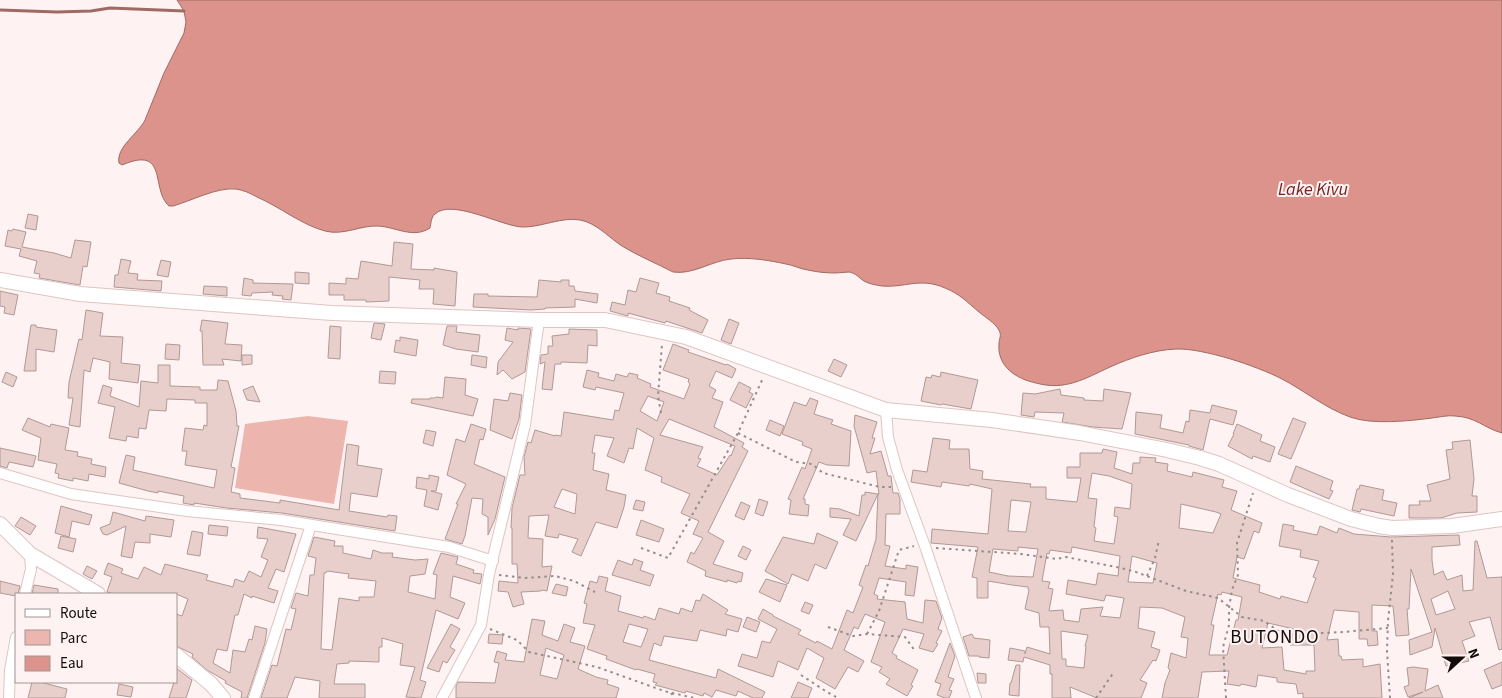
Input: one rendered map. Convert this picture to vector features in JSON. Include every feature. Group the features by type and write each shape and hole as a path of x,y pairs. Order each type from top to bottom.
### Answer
{"street":[{"path":"0,280 89,295 332,313 539,320 605,320 686,337 886,410 992,420 1080,433 1200,458 1219,464 1288,495 1351,519 1379,526 1392,528 1452,526 1502,519"},
{"path":"442,698 481,625 490,574 525,425 539,320"},
{"path":"886,410 888,437 897,470 925,546 976,698"},
{"path":"0,473 71,494 187,511 281,520 449,548 493,561"},
{"path":"0,524 30,554 96,593"},
{"path":"254,698 311,525"},
{"path":"25,593 31,569 30,554"},
{"path":"9,698 10,670 15,642"},
{"path":"178,656 211,684 223,698"}],"path":[{"path":"661,413 658,396 662,331"},
{"path":"641,548 668,558 738,433 768,367"},
{"path":"738,433 796,462 812,464 823,473 880,487 904,487"},
{"path":"1226,698 1223,647 1229,625 1232,590 1238,575 1237,543 1248,504 1257,482"},
{"path":"1390,698 1387,652 1393,574 1392,528"},
{"path":"1147,576 1155,558 1159,540"},
{"path":"867,634 878,610 899,550 925,546 1021,554 1057,560 1066,557 1121,568 1186,591 1218,598 1242,617 1264,621 1284,635 1388,628"},
{"path":"490,574 525,578 555,576 574,581 595,592"},
{"path":"481,625 517,640 529,652 597,667 671,693 694,698"},
{"path":"828,627 853,636 867,634 905,637 915,651"},
{"path":"1096,698 1114,672"},
{"path":"801,675 838,698"},
{"path":"671,693 674,698"}],"green space":[{"path":"308,416 348,421 334,504 235,488 245,424"}],"water":[{"name":"Lake Kivu","path":"177,0 1502,0 1502,433 1469,418 1455,416 1391,422 1369,421 1350,417 1332,409 1282,379 1259,369 1230,359 1187,349 1159,351 1142,355 1065,385 1056,386 1036,383 1015,375 1005,365 999,352 1000,332 995,325 959,296 945,288 928,283 882,286 866,282 856,274 849,272 818,272 765,260 738,258 724,260 688,272 673,272 628,250 592,224 579,220 563,220 523,227 453,209 443,210 435,214 430,228 424,231 411,232 372,226 332,232 308,225 252,194 236,189 212,192 180,204 169,206 163,199 153,165 146,161 137,160 122,165 119,163 119,157 124,146 145,120 164,73 184,33 186,22 184,11"}],"building":[{"path":"28,214 38,216 36,230 25,228"},
{"path":"13,229 26,232 22,247 71,258 75,240 91,242 87,267 83,266 80,285 39,278 40,274 34,273 37,261 19,256 21,249 5,246 8,230 12,231"},
{"path":"394,242 413,244 411,269 434,270 434,268 457,272 455,306 433,304 434,289 419,289 420,280 389,277 389,301 366,302 366,300 344,300 344,295 329,295 329,283 346,284 346,278 358,279 361,261 392,266"},
{"path":"121,259 131,261 128,273 138,274 137,280 162,281 161,291 114,287 115,275 118,275"},
{"path":"161,260 171,262 168,277 157,275"},
{"path":"295,272 309,273 309,284 295,283"},
{"path":"244,278 253,280 253,283 293,284 291,300 282,299 283,296 272,295 273,292 252,293 251,296 242,295"},
{"path":"640,278 659,283 656,293 670,297 669,301 690,308 689,310 708,320 702,333 666,321 665,323 628,313 628,316 610,311 612,302 625,305 628,290 636,292"},
{"path":"539,280 561,282 561,280 569,280 569,286 574,286 575,291 598,294 597,303 575,299 575,307 531,310 473,307 474,294 537,297"},
{"path":"204,286 227,287 227,296 203,294"},
{"path":"0,291 18,295 14,315 4,313 5,307 0,306"},
{"path":"86,310 103,313 100,336 123,337 121,363 140,365 138,383 109,379 110,362 93,358 90,372 84,370 80,427 69,425 73,398 68,398 69,382 79,339 82,340"},
{"path":"729,319 739,323 731,344 721,340"},
{"path":"202,320 228,323 225,344 242,345 241,361 222,359 224,365 203,365 202,331 200,331"},
{"path":"374,323 385,324 381,340 371,338"},
{"path":"31,325 57,330 54,352 36,349 36,371 24,371"},
{"path":"330,326 341,327 340,359 328,358"},
{"path":"447,326 457,326 456,332 480,335 478,352 443,345"},
{"path":"507,328 518,330 518,328 531,329 525,372 512,379 503,370 497,375 498,362 513,342 505,340"},
{"path":"569,329 597,330 597,346 588,345 587,363 561,362 561,364 555,364 552,390 542,389 545,362 540,364 541,355 548,354 548,346 553,346 552,336 569,334"},
{"path":"400,337 418,340 416,356 394,352 396,340 400,341"},
{"path":"166,344 180,345 179,360 165,359"},
{"path":"673,344 689,350 688,352 727,364 736,369 732,378 716,371 709,386 716,390 712,398 723,402 714,427 744,443 742,447 748,451 708,532 724,541 713,564 743,573 741,582 738,581 737,583 727,580 727,582 705,576 706,571 687,562 691,552 694,554 703,538 693,534 699,521 681,513 690,494 661,482 662,477 645,470 654,438 637,428 633,449 629,448 624,463 607,456 614,438 595,435 592,453 595,453 593,470 609,474 606,490 626,495 617,528 596,522 581,556 572,552 578,539 559,534 558,538 545,536 549,515 529,516 528,538 543,539 542,567 552,566 547,591 521,592 524,604 513,607 508,592 498,591 499,581 518,583 517,564 512,564 512,508 520,475 525,475 524,457 528,442 531,443 535,430 561,436 564,412 613,420 615,410 619,411 624,393 596,387 595,390 583,387 587,370 599,373 598,377 614,381 616,374 627,377 629,373 638,375 637,378 651,384 650,387 684,399 690,384 688,382 689,379 663,370","holes":["648,396 664,402 657,421 640,411","669,419 735,446 731,456 717,475 697,466 701,459 698,458 703,447 660,435","562,489 577,494 575,514 554,507"]},
{"path":"242,355 252,355 252,364 242,365"},
{"path":"472,355 487,357 486,368 471,365"},
{"path":"834,359 847,365 841,377 828,371"},
{"path":"158,365 170,365 170,386 200,387 200,390 217,390 218,380 228,381 236,411 237,426 239,426 231,467 235,468 231,492 240,494 240,498 280,503 280,500 339,510 347,444 359,446 357,465 382,469 377,497 351,493 349,511 387,517 388,515 397,516 395,531 282,513 194,503 194,505 183,503 184,496 148,491 119,483 126,455 135,457 133,470 214,488 217,470 185,465 187,451 182,451 185,428 203,430 204,425 207,426 207,403 195,403 195,400 167,399 166,411 149,410 146,429 139,428 138,438 127,436 126,441 109,438 115,407 98,403 103,385 112,388 110,396 139,407 141,381 158,383"},
{"path":"380,371 396,372 395,384 379,383"},
{"path":"6,372 17,377 13,387 2,382"},
{"path":"941,372 978,380 971,409 921,401 926,377 931,378 932,375 940,377"},
{"path":"445,377 466,379 465,395 478,399 473,416 411,403 412,399 443,398"},
{"path":"739,382 751,388 749,392 753,394 746,408 730,400"},
{"path":"253,386 260,402 247,400 243,390"},
{"path":"1060,389 1061,395 1084,398 1084,400 1103,401 1104,389 1131,393 1122,429 1062,422 1064,413 1035,412 1034,417 1021,415 1023,393 1035,394"},
{"path":"510,393 522,395 519,419 512,439 490,430 494,399 508,401"},
{"path":"810,398 818,401 814,414 833,420 831,424 851,431 849,466 827,465 819,462 803,499 805,499 805,504 809,505 808,516 789,514 791,500 788,499 802,467 805,469 812,449 802,445 803,442 782,434 794,402 806,406"},
{"path":"1212,405 1237,411 1233,425 1210,419 1203,450 1189,445 1135,434 1136,412 1162,415 1160,428 1183,433 1186,421 1189,422 1190,410 1210,413"},
{"path":"855,415 877,422 870,454 881,451 888,476 891,476 893,493 898,493 900,499 900,514 886,514 885,545 890,546 885,566 906,569 906,565 918,567 914,596 905,595 906,582 879,578 874,594 878,596 877,599 905,602 907,619 923,623 925,600 936,601 942,618 938,629 942,631 933,652 919,648 924,634 903,629 892,653 897,656 896,658 918,670 911,685 913,686 907,696 886,684 890,679 879,672 882,667 871,662 885,622 865,614 858,629 854,627 844,650 864,661 858,672 848,667 835,689 816,678 824,658 807,648 798,670 778,661 773,677 738,666 742,654 757,658 762,641 770,643 777,629 758,619 763,609 801,630 798,634 832,649 847,610 853,613 863,587 859,585 866,565 868,566 876,539 879,494 876,471 867,473 854,426"},
{"path":"28,418 50,427 51,424 69,428 65,450 78,452 77,456 92,459 91,464 106,467 105,477 89,474 88,481 58,478 59,474 55,473 57,464 38,460 41,438 22,430"},
{"path":"1293,418 1306,423 1291,459 1278,454"},
{"path":"770,420 784,426 780,436 766,430"},
{"path":"471,424 486,429 483,440 480,439 474,464 505,477 495,519 488,535 488,517 482,514 483,499 472,498 462,544 445,539 458,504 456,504 466,484 447,475 456,439 465,442"},
{"path":"1237,424 1262,435 1260,441 1275,447 1270,462 1253,456 1252,459 1228,446"},
{"path":"426,430 436,432 433,446 423,443"},
{"path":"933,438 950,440 949,449 969,449 970,469 983,471 982,479 1031,484 1030,487 1046,487 1046,499 1077,502 1081,478 1067,478 1067,467 1080,467 1080,453 1102,453 1103,449 1117,452 1114,468 1132,474 1133,463 1140,463 1140,457 1156,458 1155,462 1168,464 1167,471 1192,477 1193,472 1224,480 1222,487 1237,491 1231,510 1262,523 1259,533 1254,531 1244,559 1237,557 1233,578 1260,585 1259,592 1280,599 1281,596 1307,603 1316,578 1313,577 1319,561 1300,557 1301,550 1279,546 1283,524 1294,526 1293,530 1317,535 1320,526 1337,533 1339,528 1354,534 1391,537 1459,535 1460,545 1432,547 1434,575 1443,571 1447,580 1462,575 1463,591 1473,590 1475,541 1477,541 1487,578 1502,577 1502,649 1499,650 1490,617 1469,622 1475,636 1462,641 1469,661 1446,666 1435,628 1432,647 1410,655 1409,640 1432,632 1411,569 1409,609 1407,609 1409,635 1396,636 1393,606 1372,605 1372,631 1377,631 1378,645 1368,646 1367,639 1359,639 1359,612 1334,610 1327,640 1338,639 1339,656 1341,656 1342,660 1363,659 1363,667 1380,664 1382,698 1303,698 1303,693 1298,694 1296,684 1277,682 1277,678 1258,675 1256,687 1227,684 1229,671 1202,672 1198,698 1162,698 1170,670 1168,668 1171,653 1186,658 1188,638 1181,637 1185,617 1162,608 1140,607 1138,628 1155,632 1151,647 1160,650 1156,661 1153,660 1140,680 1147,683 1141,698 1097,698 1070,687 1071,698 1052,698 1050,665 1024,657 1023,662 1008,660 1010,648 1025,651 1025,654 1027,647 1050,654 1049,627 1040,627 1039,613 1025,609 1028,587 988,581 988,598 977,598 977,578 972,577 978,547 931,543 932,529 988,534 992,489 970,484 969,486 942,482 941,487 911,482 913,470 927,472","holes":["1092,473 1109,476 1132,484 1130,509 1115,507 1114,516 1118,517 1114,544 1094,541 1097,499 1088,498","1011,500 1031,502 1026,532 1008,531","1181,504 1221,514 1213,533 1179,528","1018,547 1038,549 1033,577 1008,576 989,572 993,549 1018,551","1072,547 1120,556 1118,576 1098,573 1096,585 1068,580 1066,594 1104,601 1106,595 1124,598 1120,618 1100,616 1103,607 1081,609 1079,622 1064,620 1063,610 1049,611 1053,589 1048,588 1050,582 1042,581 1047,553 1049,554 1050,550 1071,553","1132,556 1157,563 1153,583 1128,582","1448,591 1455,609 1436,615 1431,599","1222,592 1242,597 1238,620 1236,620 1227,655 1209,655 1214,625 1211,625 1218,594 1221,595","1268,623 1294,629 1290,645 1314,645 1315,671 1306,671 1306,674 1284,670 1282,647 1262,648","1061,631 1088,635 1085,646 1084,668 1066,666 1066,659 1062,659"]},
{"path":"1470,440 1474,479 1472,496 1477,496 1477,512 1457,513 1441,518 1409,518 1409,505 1420,505 1419,501 1431,501 1427,485 1450,479 1446,450 1453,449 1452,442"},
{"path":"0,448 36,456 33,467 9,462 7,468 0,466"},
{"path":"1296,466 1333,481 1330,490 1333,491 1329,499 1290,482"},
{"path":"429,475 439,477 436,491 431,491 442,494 438,510 424,506 427,490 416,488 417,477 429,479"},
{"path":"1360,485 1384,490 1382,500 1397,503 1394,516 1361,509 1360,512 1352,510 1357,489 1359,489"},
{"path":"865,492 878,494 856,541 843,535 851,519 830,517 830,508 840,509 859,516 862,495 865,495"},
{"path":"759,499 768,502 763,516 755,513"},
{"path":"636,500 645,502 643,511 633,509"},
{"path":"741,502 750,506 744,520 735,516"},
{"path":"61,506 92,515 89,525 72,521 69,537 55,533"},
{"path":"113,512 145,521 146,516 174,520 171,537 150,534 150,543 135,542 132,558 121,556 126,526 107,535 103,534 100,528 110,524"},
{"path":"21,517 36,526 30,535 15,526"},
{"path":"641,520 664,529 659,542 636,535"},
{"path":"209,525 228,527 227,536 208,534"},
{"path":"258,527 296,534 284,572 276,569 268,588 278,591 274,603 252,596 252,598 244,594 238,615 235,615 227,651 217,649 213,663 230,673 233,650 245,652 249,639 252,640 255,626 267,629 265,643 247,698 241,698 242,692 207,670 192,657 193,654 178,647 178,615 182,616 188,599 178,595 178,593 107,592 112,577 104,574 108,563 123,569 121,573 138,579 144,567 161,575 165,564 208,575 206,580 233,587 235,579 244,582 249,571 261,577 268,560 261,557 268,539 257,538"},
{"path":"192,531 203,533 200,556 187,554"},
{"path":"817,533 838,542 826,569 815,564 808,581 792,574 788,584 765,571 783,537 814,544"},
{"path":"61,536 76,539 73,552 58,548"},
{"path":"314,537 335,541 334,546 343,546 343,553 371,559 373,550 382,553 393,553 392,557 415,560 428,559 425,574 410,576 408,592 435,599 437,575 433,574 441,553 458,557 456,564 474,570 473,573 482,574 480,584 453,576 450,597 465,603 458,619 436,610 420,680 426,682 421,698 406,697 415,667 400,665 403,644 382,638 382,647 379,647 379,662 349,661 349,663 337,664 334,684 365,684 365,698 319,698 320,681 295,677 287,698 261,698 272,665 277,666 286,629 291,630 296,609 291,608 296,593 308,596 310,575 314,575 316,558 308,556","holes":["327,571 349,574 348,578 376,581 374,597 359,597 359,601 339,598 332,650 321,649 324,573"]},
{"path":"743,546 751,550 746,560 738,556"},
{"path":"634,559 643,562 640,570 654,575 650,586 612,575 618,560 632,565"},
{"path":"87,566 97,571 92,579 83,574"},
{"path":"599,576 608,578 605,591 621,596 618,611 643,618 644,616 655,620 659,608 679,614 681,608 692,612 696,600 700,601 703,594 728,610 725,614 742,619 738,632 727,629 726,636 700,630 697,641 664,636 661,646 654,643 649,660 716,678 718,669 765,692 762,698 753,698 738,691 736,696 716,690 712,697 704,693 703,696 655,685 657,683 653,682 655,674 636,670 606,659 607,656 587,649 595,625 583,623 587,604 584,603 590,581 597,583","holes":["629,624 648,629 641,647 623,642"]},
{"path":"766,579 787,585 780,602 759,592"},
{"path":"0,581 20,586 18,593 15,593 15,596 0,593"},
{"path":"556,584 568,587 566,596 552,593"},
{"path":"34,585 58,589 58,593 32,593"},
{"path":"805,602 813,605 809,614 801,611"},
{"path":"747,617 760,622 756,632 743,627"},
{"path":"532,619 545,621 542,635 558,641 564,624 575,628 570,642 585,646 578,669 608,680 607,684 619,688 616,698 456,698 458,682 495,683 499,663 494,662 497,651 507,654 505,660 524,662","holes":["546,648 564,655 557,679 540,675"]},
{"path":"451,624 460,629 450,647 455,650 447,663 443,661 439,672 427,668"},
{"path":"489,634 503,635 502,644 488,643"},
{"path":"972,634 974,638 990,640 989,658 969,656 963,637"},
{"path":"950,643 955,656 948,677 954,679 949,690 952,691 949,698 945,698 937,695 941,684 935,682"},
{"path":"1502,662 1502,685 1492,689 1484,670"},
{"path":"1016,665 1020,665 1019,696 1009,695 1010,683"},
{"path":"1407,668 1428,669 1425,691 1438,685 1443,698 1409,698 1423,692 1408,697 1404,687 1409,685"},
{"path":"178,670 192,680 186,698 169,698 174,683 178,683"},
{"path":"977,673 986,674 986,683 978,683"},
{"path":"798,682 812,688 808,698 791,698"},
{"path":"32,683 44,683 67,689 65,698 28,698"},
{"path":"119,684 133,687 131,697 117,695"}],"waterway":[{"path":"0,10 57,12 91,11 110,8 184,11"}],"district":[{"name":"BUTONDO","path":"1275,637"}]}
